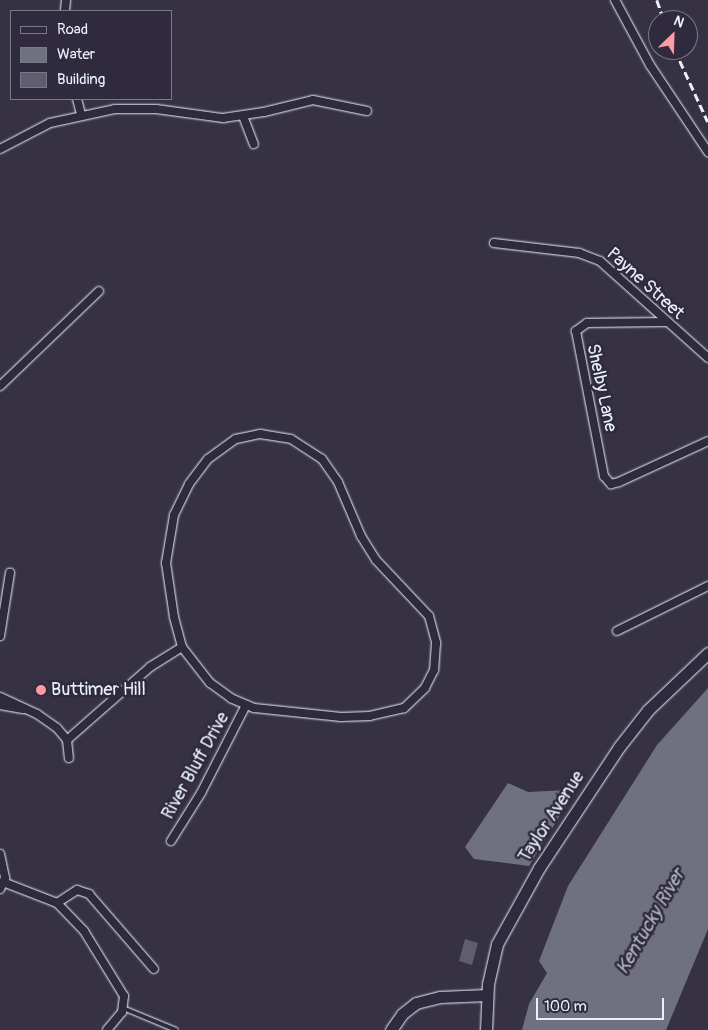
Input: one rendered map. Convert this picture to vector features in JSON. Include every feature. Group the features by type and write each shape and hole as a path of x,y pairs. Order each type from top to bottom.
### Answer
{"main road":[{"name":"Taylor Avenue","path":"486,1030 487,995 497,944 544,860 619,747 648,710 708,654"},
{"path":"391,1030 402,1014 416,1003 440,997 487,995"}],"street":[{"path":"615,0 650,65 708,152"},
{"path":"78,100 81,114"},
{"path":"0,149 37,128 81,114 130,108 208,117 243,116 314,100 367,111"},
{"path":"243,116 254,144"},
{"name":"Payne Street","path":"494,242 593,257 606,265 666,322 708,358"},
{"path":"0,386 99,291"},
{"name":"Shelby Lane","path":"666,322 587,323 576,331 600,457 608,482 619,482 708,441"},
{"path":"273,435 302,444 330,469 376,560 429,616 436,637 434,670 419,696 393,712 325,717 246,705 210,683 182,647 174,617 166,563 170,531 188,484 219,450 242,437 273,435"},
{"path":"0,636 10,573"},
{"path":"617,631 708,586"},
{"path":"67,740 150,667 182,647"},
{"path":"0,697 46,719 67,740 69,758"},
{"path":"0,705 30,710"},
{"name":"River Bluff Drive","path":"171,841 201,793 246,705"},
{"path":"0,854 4,866 1,886 56,903 76,921 119,984 124,996 123,1008 107,1030"},
{"path":"56,903 77,890 89,894 154,969"}],"lane":[{"path":"123,1008 176,1030"}],"water":[{"name":"Kentucky River","path":"708,688 708,929 666,1030 522,1030 529,1004 547,973 539,961 568,886 657,745"},
{"path":"508,783 528,792 568,790 570,799 529,866 474,859 465,847"}],"building":[{"path":"465,939 478,943 472,965 459,961"}],"railway":[{"path":"657,0 660,10"},
{"path":"680,60 708,122"}],"place":[{"name":"Buttimer Hill","path":"41,690"}]}
